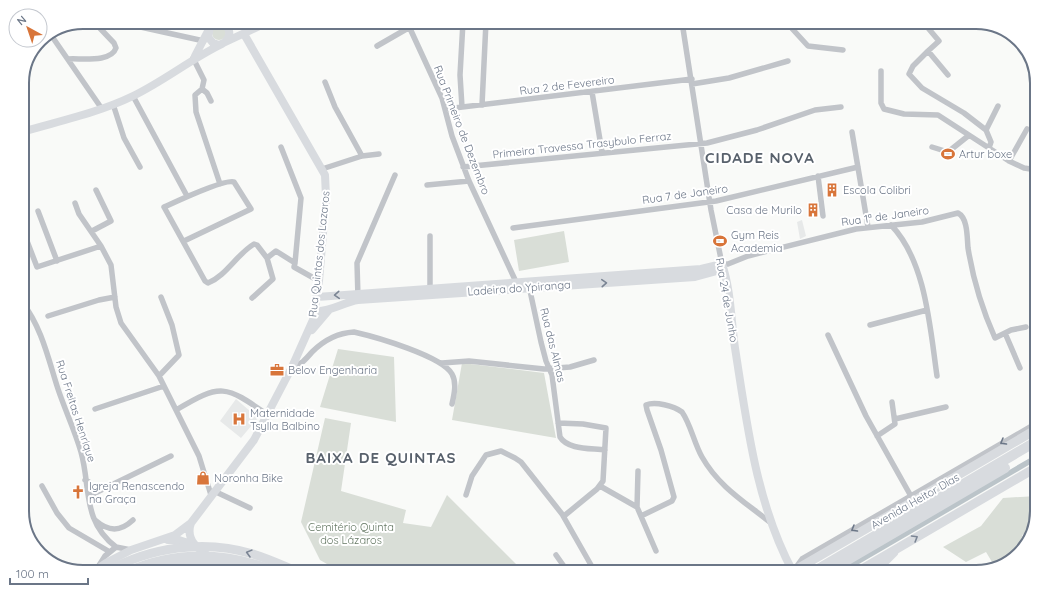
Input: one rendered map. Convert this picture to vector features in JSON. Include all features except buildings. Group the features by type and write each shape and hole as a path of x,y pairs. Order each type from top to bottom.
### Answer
{"highway":[{"path":"825,565 1030,445"},
{"path":"839,565 1030,453"},
{"path":"145,565 169,559 207,556 248,562 256,565"},
{"path":"192,565 216,565"}],"main road":[{"path":"195,61 208,29"},
{"path":"209,29 210,40 216,44 224,43 230,36 227,29"},
{"path":"233,29 244,34"},
{"path":"29,130 102,109 133,96 156,84 224,43 254,29"},
{"name":"Rua Quintas dos Lazaros","path":"105,565 135,549 175,535 191,523 212,493 254,440 307,337 315,311 326,188 322,169 244,34"},
{"name":"Ladeira do Ypiranga","path":"317,297 358,297 702,272 724,265"},
{"name":"Rua 24 de Junho","path":"724,265 755,465 771,524 789,565"},
{"name":"Ladeira do Ypiranga","path":"315,311 324,312 358,297"},
{"path":"307,337 330,310"},
{"name":"Avenida Heitor Dias","path":"804,565 913,499 1030,433"},
{"path":"869,565 1030,471"},
{"path":"191,523 188,532 194,545"},
{"path":"162,540 179,540 194,545 221,565"},
{"path":"120,565 129,560 159,551 175,548 208,547 252,554 281,565"},
{"path":"882,565 899,547"},
{"path":"134,565 132,559 135,549"}],"street":[{"path":"68,59 105,57 114,52 116,48 114,43 101,29"},
{"path":"150,29 204,41"},
{"path":"377,46 403,29"},
{"name":"Rua Primeiro de Dezembro","path":"411,29 446,109 463,167 517,285"},
{"path":"462,107 460,75 463,29"},
{"path":"482,105 486,29"},
{"name":"Rua 24 de Junho","path":"683,29 710,202 724,265"},
{"path":"792,29 808,46 843,50"},
{"path":"929,29 939,41 910,70 911,76 922,88 964,113 986,130 990,138 989,148"},
{"path":"53,38 102,109"},
{"path":"928,51 948,75"},
{"path":"195,61 204,80 202,89 195,95 196,112 220,184"},
{"name":"Rua 2 de Fevereiro","path":"446,109 724,78 788,61"},
{"path":"881,71 880,103 884,109 904,114 938,115 1009,162 1030,169"},
{"path":"325,82 335,107 362,156"},
{"path":"202,89 207,92 211,101"},
{"path":"592,92 602,152"},
{"path":"133,96 187,196"},
{"path":"113,104 124,138 140,167"},
{"path":"986,130 998,106"},
{"name":"Primeira Travessa Trasybulo Ferraz","path":"463,167 702,143 757,130 815,110 841,107"},
{"path":"1009,162 1027,129"},
{"path":"852,132 868,227"},
{"path":"932,147 948,152 968,136"},
{"path":"281,147 301,198 294,267 318,281"},
{"path":"322,169 362,156 379,154"},
{"name":"Rua 7 de Janeiro","path":"513,228 710,202 858,167"},
{"path":"358,297 358,263 395,175"},
{"path":"818,176 824,216"},
{"path":"184,241 250,209 234,182 230,181 220,184 187,196 164,207 208,283 254,244 257,245 267,258 273,279 252,298"},
{"path":"427,185 469,181"},
{"path":"92,232 111,221 96,190"},
{"path":"75,202 79,214 101,246 111,265 115,297 121,323 159,376 199,456 212,493 250,508"},
{"path":"38,211 57,261"},
{"name":"Rua 1ª de Janeiro","path":"724,265 748,256 816,238 868,227 922,222 958,213 964,220 971,267 990,328 995,338 1005,333"},
{"path":"891,226 904,239 912,255 927,310 937,376"},
{"path":"430,236 430,291"},
{"path":"29,246 37,267 101,246"},
{"path":"267,258 276,251 295,263"},
{"name":"Rua das Almas","path":"529,284 541,342 546,361 552,375 560,437 568,444 605,450"},
{"path":"48,316 99,300 115,297"},
{"path":"159,376 179,355 172,325 161,297"},
{"path":"870,325 927,310"},
{"name":"Rua Freitas Henrique","path":"29,312 35,320 42,338 58,390 80,451 88,499 93,518 104,537 116,547"},
{"path":"1020,368 1005,333 1017,328 1026,327"},
{"path":"292,367 302,364 328,339 345,333 354,332 432,358 442,363 450,371 454,379 452,404"},
{"path":"828,335 877,436 913,499 1030,427"},
{"path":"442,363 469,361 540,369 570,367 594,360"},
{"path":"95,409 164,386"},
{"path":"176,410 200,396 214,392 227,391 239,395 268,415"},
{"path":"877,436 893,426 895,419 892,402"},
{"path":"641,516 672,501 674,497 661,450 646,410 646,405 650,404 668,406 682,412 703,459 720,483 771,524"},
{"path":"895,419 946,407"},
{"path":"558,423 583,424 606,428 604,473 600,486 564,516"},
{"path":"466,495 472,476 482,459 490,453 501,451 516,458 548,494 564,516 592,565"},
{"path":"85,480 89,482 93,494 171,456"},
{"path":"638,471 637,507 656,551"},
{"path":"42,486 57,513 69,528 110,552"},
{"path":"600,486 637,507"},
{"path":"93,518 105,527 111,529 122,528 133,520"},
{"path":"99,565 116,547 135,549"},
{"path":"556,555 563,565"}],"shaded area":[{"path":"802,220 806,236 800,239 797,222"},
{"name":"Maternidade Tsylla Balbino","path":"236,399 258,418 241,438 220,421"}],"green space":[{"path":"214,29 225,30 226,33 224,38 219,40 214,38 212,33"},
{"path":"564,231 569,262 519,271 514,240"},
{"path":"338,349 394,357 396,422 320,407"},
{"path":"462,363 544,373 556,438 452,420"},
{"name":"Cemitério Quinta dos Lázaros","path":"325,418 351,423 341,491 406,510 403,523 431,527 447,495 517,565 329,565 320,560 301,522"},
{"path":"1030,496 1030,518 1026,532 1022,535 1023,538 1019,544 1009,554 992,562 986,552 966,562 943,547 981,526 1003,498"}],"waterway":[{"path":"852,565 1030,461"}],"place":[{"name":"Artur boxe","path":"948,154"},
{"name":"Escola Colibri","path":"832,190"},
{"name":"Casa de Murilo","path":"813,210"},
{"name":"Gym Reis Academia","path":"720,241"},
{"name":"Belov Engenharia","path":"277,370"},
{"name":"Maternidade Tsylla Balbino","path":"239,419"},
{"name":"Noronha Bike","path":"203,478"},
{"name":"Igreja Renascendo na Graça","path":"78,492"}],"district":[{"name":"CIDADE NOVA","path":"760,158"},
{"name":"BAIXA DE QUINTAS","path":"381,458"}]}
